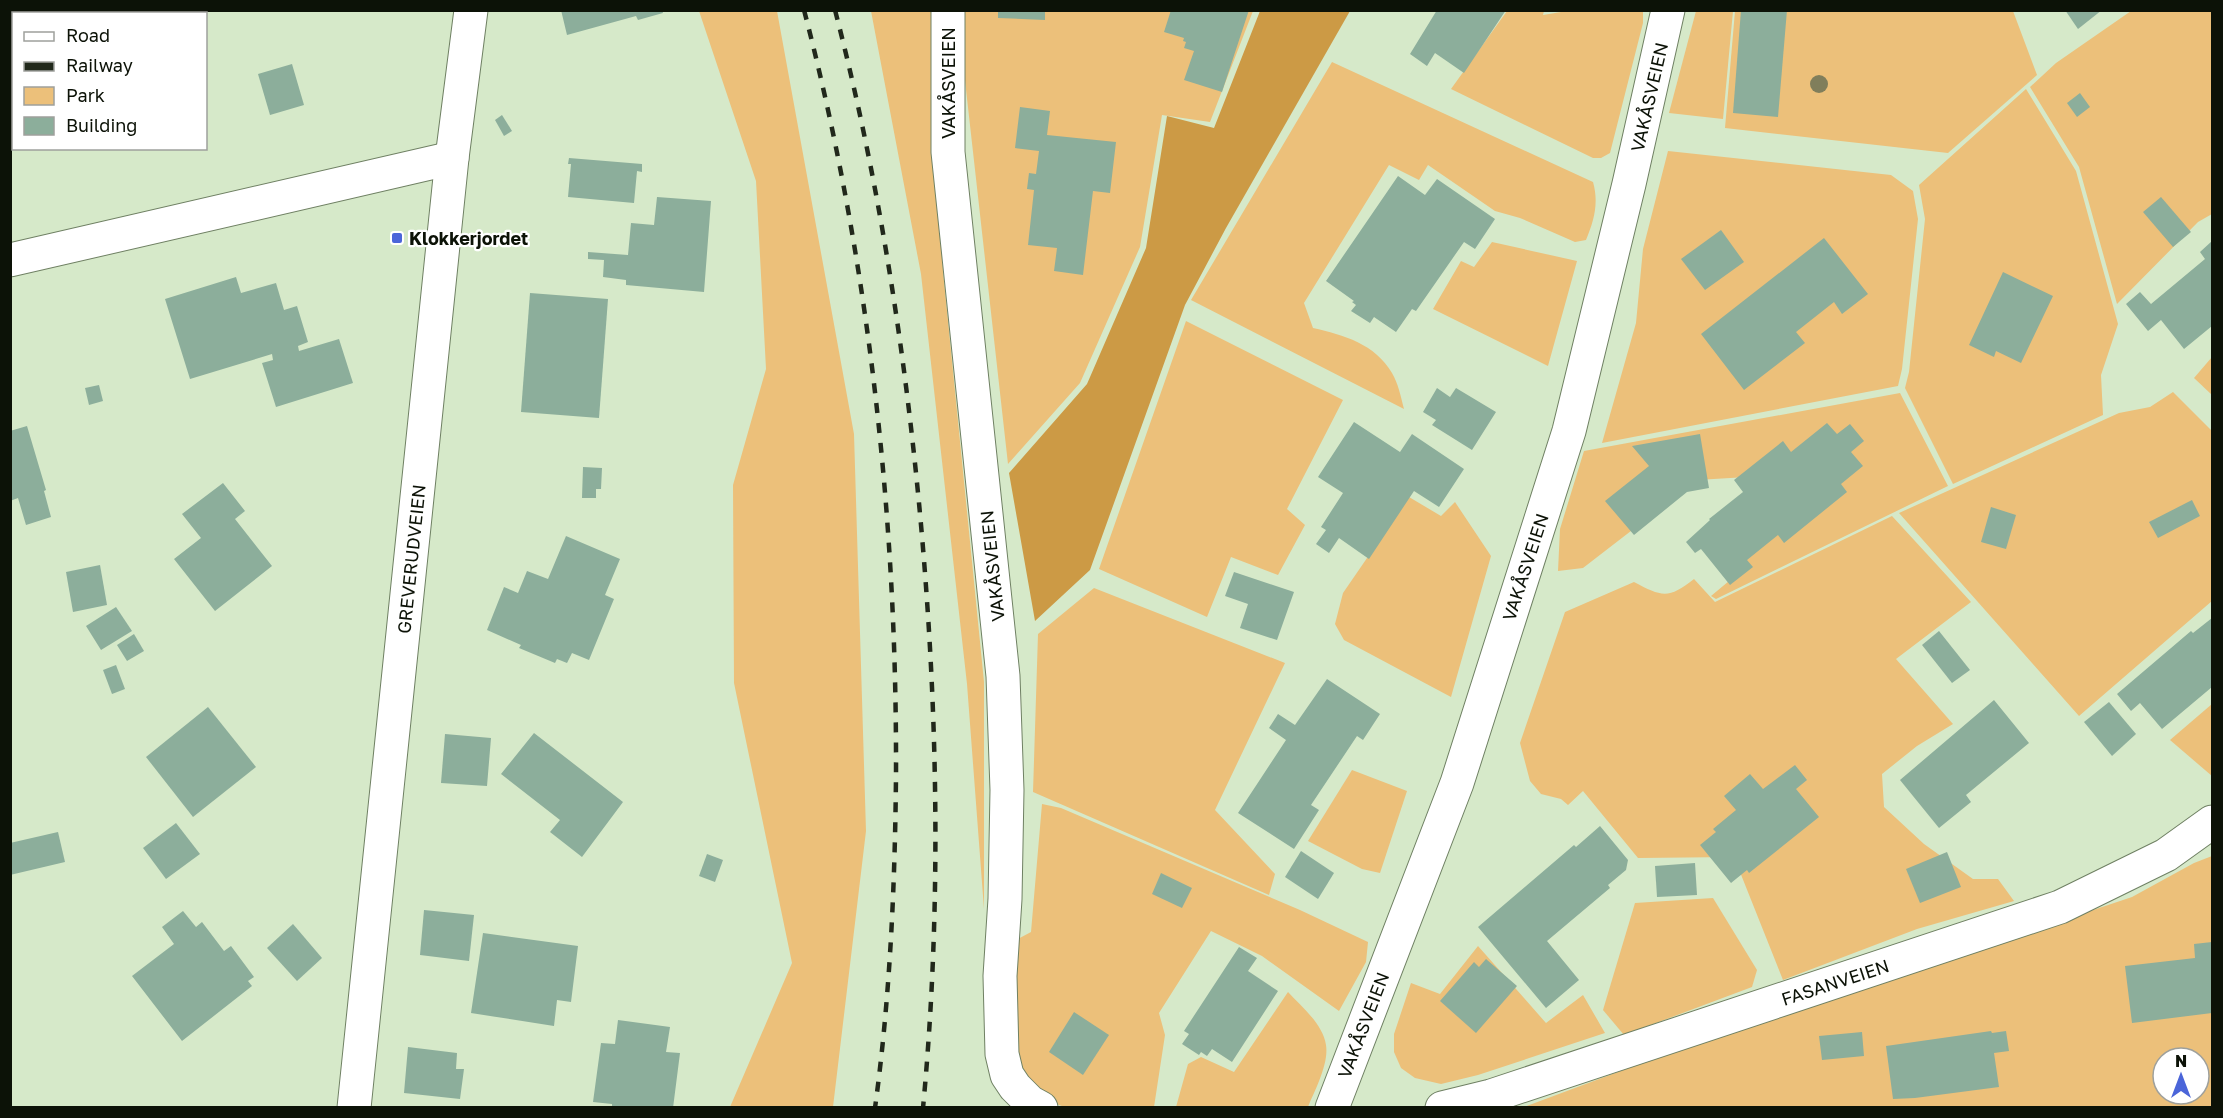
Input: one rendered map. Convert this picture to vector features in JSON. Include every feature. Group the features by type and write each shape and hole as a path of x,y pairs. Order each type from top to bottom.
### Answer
{"street":[{"name":"GREVERUDVEIEN","path":"354,1107 452,158 471,10"},
{"name":"VAKÅSVEIEN","path":"948,10 948,152 1003,676 1007,790 1005,899 1000,976 1002,1054 1007,1075 1015,1087 1030,1102 1041,1107"},
{"name":"VAKÅSVEIEN","path":"1332,1107 1457,783 1569,430 1629,184 1668,10"},
{"path":"10,260 452,158"},
{"name":"FASANVEIEN","path":"1443,1107 1491,1096 2060,907 2166,855 2212,822"}],"green space":[{"path":"1573,10 1643,11 1643,23 1610,153 1601,158 1593,158 1451,89 1507,11 1544,11 1543,15"},
{"path":"699,11 777,11 854,434 866,831 833,1107 730,1107 792,963 734,683 733,485 766,369 756,181"},
{"path":"871,11 934,11 933,104 943,271 984,682 984,909 967,684 921,274"},
{"path":"960,11 1253,11 1210,122 1162,115 1140,247 1080,383 1008,464 960,36"},
{"path":"1696,11 1733,11 1723,119 1669,113"},
{"path":"1735,11 2013,11 2037,75 1948,153 1725,128"},
{"path":"2131,11 2212,11 2212,214 2198,222 2117,304 2079,167 2030,87 2056,63"},
{"path":"1332,62 1593,182 1595,190 1595,212 1589,233 1586,240 1575,242 1520,218 1495,211 1428,165 1419,180 1389,165 1304,303 1313,328 1358,342 1385,363 1396,381 1404,409 1191,300"},
{"path":"2026,89 2076,171 2118,324 2101,375 2103,415 1953,484 1905,388 1909,372 1925,219 1919,185"},
{"path":"1668,151 1891,175 1913,191 1918,219 1902,369 1898,386 1602,443 1636,323 1643,249"},
{"path":"1492,242 1577,261 1548,366 1433,309 1461,261 1474,267"},
{"path":"1186,321 1343,400 1287,509 1305,525 1278,575 1231,557 1207,617 1099,569"},
{"path":"2212,357 2212,395 2194,378"},
{"path":"2173,392 2212,431 2212,601 2079,716 1899,513 2119,413 2150,407"},
{"path":"1900,393 1948,486 1716,599 1711,596 1735,576 1747,477 1697,480 1583,568 1558,571 1560,529 1584,451"},
{"path":"1409,497 1441,516 1455,502 1491,556 1451,697 1344,640 1335,624 1343,593"},
{"path":"1892,516 1971,602 1896,659 1953,724 1917,746 1882,774 1884,807 1924,844 1973,879 1998,879 2014,901 1917,929 1783,980 1734,857 1638,858 1583,791 1568,805 1561,799 1541,794 1530,781 1520,743 1565,612 1634,582 1652,591 1665,594 1678,590 1694,579 1715,602"},
{"path":"1094,588 1285,663 1215,810 1275,874 1269,895 1033,792 1038,634"},
{"path":"2212,704 2212,776 2170,740"},
{"path":"1352,770 1407,791 1380,873 1362,869 1308,841"},
{"path":"1042,804 1061,808 1300,910 1368,942 1366,962 1339,1011 1262,956 1211,931 1159,1013 1165,1035 1154,1107 1065,1107 1053,1103 1024,1081 1012,1035 1016,940 1031,932"},
{"path":"2212,856 2212,1107 1521,1108 1693,1044 2132,897 2194,863"},
{"path":"1713,898 1757,970 1752,987 1624,1035 1603,1010 1635,903"},
{"path":"1478,946 1546,1023 1583,995 1605,1033 1478,1075 1441,1084 1415,1078 1401,1068 1394,1052 1394,1034 1411,983 1440,994"},
{"path":"1288,992 1316,1023 1326,1045 1323,1068 1308,1107 1176,1107 1188,1064 1201,1057 1234,1072"}],"shaded area":[{"path":"1260,11 1350,11 1226,228 1185,305 1090,570 1035,621 1009,473 1087,384 1146,248 1167,116 1214,128"}],"building":[{"path":"60,10 184,10 184,12 60,12"},
{"path":"561,10 662,10 663,13 638,20 636,16 567,35"},
{"path":"998,10 1045,10 1045,20 998,18"},
{"path":"1171,10 1249,10 1222,92 1184,80 1194,51 1184,48 1186,42 1183,41 1184,38 1164,32"},
{"path":"1437,10 1506,10 1464,73 1435,53 1427,66 1410,54"},
{"path":"1741,10 1787,10 1778,117 1733,113"},
{"path":"2065,10 2102,10 2078,29"},
{"path":"292,64 304,105 270,115 258,74"},
{"path":"2080,93 2090,107 2077,117 2067,103"},
{"path":"1020,107 1050,111 1047,135 1116,142 1110,193 1093,191 1083,275 1054,271 1057,248 1028,245 1034,190 1027,189 1029,173 1036,174 1039,151 1015,148"},
{"path":"502,115 512,131 504,136 495,120"},
{"path":"569,158 642,164 642,172 637,171 634,203 568,197 571,164 568,164"},
{"path":"1398,176 1425,195 1437,179 1495,219 1475,249 1464,242 1416,311 1412,309 1396,332 1374,317 1370,323 1351,311 1356,305 1352,302 1354,301 1326,281"},
{"path":"657,197 711,201 704,292 626,285 626,280 603,277 604,260 588,259 588,252 628,255 631,223 654,225"},
{"path":"2161,197 2191,232 2173,247 2143,212"},
{"path":"1721,230 1744,262 1705,290 1681,259"},
{"path":"1824,238 1868,294 1842,314 1834,302 1796,332 1805,343 1744,390 1701,334"},
{"path":"2212,241 2212,326 2184,349 2161,320 2148,331 2126,304 2140,292 2151,304 2205,259 2200,252"},
{"path":"2003,272 2053,296 2021,363 1996,351 1994,357 1969,345"},
{"path":"236,277 241,293 276,283 284,310 297,306 308,342 298,346 299,351 339,339 353,383 276,407 262,363 273,360 272,354 190,379 165,299"},
{"path":"530,293 608,299 599,418 521,412"},
{"path":"99,385 103,401 89,405 85,388"},
{"path":"1437,388 1450,397 1456,388 1496,412 1472,450 1432,425 1436,420 1423,412"},
{"path":"1354,422 1400,452 1412,434 1464,469 1439,507 1414,491 1369,559 1339,538 1329,553 1316,544 1326,530 1321,527 1343,493 1318,477"},
{"path":"1827,423 1837,434 1850,424 1864,441 1851,452 1863,466 1841,484 1847,492 1784,543 1778,535 1747,560 1753,567 1730,585 1701,549 1695,553 1686,542 1709,519 1743,492 1734,480 1783,441 1791,452"},
{"path":"27,426 46,490 44,491 51,517 26,525 18,498 10,501 10,431"},
{"path":"1700,434 1709,488 1687,492 1634,535 1605,501 1649,466 1632,446"},
{"path":"583,467 602,468 601,489 596,489 596,498 582,498"},
{"path":"223,483 245,511 235,519 272,566 215,611 174,559 201,538 182,514"},
{"path":"2192,500 2200,516 2158,538 2149,522"},
{"path":"1991,507 2016,515 2006,549 1981,542"},
{"path":"566,536 620,559 605,595 614,599 589,660 572,653 567,663 557,659 555,663 519,648 521,645 487,630 504,587 518,593 527,571 548,579"},
{"path":"100,565 107,605 73,612 66,572"},
{"path":"1234,572 1294,592 1277,640 1240,628 1248,604 1225,596"},
{"path":"116,607 132,631 101,650 86,626"},
{"path":"2212,618 2212,687 2162,729 2140,703 2131,711 2117,694 2191,631 2193,633"},
{"path":"1939,631 1970,670 1952,683 1922,645"},
{"path":"134,634 144,651 127,661 117,645"},
{"path":"116,665 125,689 112,694 103,670"},
{"path":"1327,679 1380,714 1363,740 1357,736 1311,805 1319,810 1294,849 1238,813 1286,740 1269,728 1278,714 1295,725"},
{"path":"1994,700 2029,743 1966,795 1971,802 1939,828 1900,780"},
{"path":"2109,702 2136,734 2112,756 2084,722"},
{"path":"208,707 256,767 193,817 146,757"},
{"path":"534,733 623,802 582,857 550,832 560,820 501,774"},
{"path":"445,734 491,738 487,786 441,783"},
{"path":"1795,765 1807,780 1796,789 1819,817 1749,873 1747,870 1731,883 1700,845 1716,832 1713,829 1736,810 1724,796 1750,774 1763,789"},
{"path":"176,823 200,854 166,879 143,848"},
{"path":"1600,826 1628,860 1626,870 1608,885 1610,888 1547,941 1579,980 1546,1008 1478,927 1574,845 1576,847"},
{"path":"58,832 65,862 10,875 10,843"},
{"path":"1301,851 1334,873 1318,899 1285,877"},
{"path":"1947,852 1961,887 1920,903 1906,869"},
{"path":"707,854 723,860 715,882 699,876"},
{"path":"1695,863 1697,895 1657,897 1655,866"},
{"path":"1161,873 1192,888 1182,908 1152,894"},
{"path":"424,910 474,915 469,961 420,955"},
{"path":"183,911 196,927 202,922 224,951 231,946 254,977 248,981 252,986 182,1041 132,976 174,944 162,927"},
{"path":"293,924 322,958 297,981 267,948"},
{"path":"483,933 578,946 571,1002 557,1000 554,1026 471,1013"},
{"path":"2212,942 2212,1013 2132,1023 2125,966 2195,958 2194,944"},
{"path":"1239,947 1257,958 1248,971 1278,991 1232,1062 1212,1049 1207,1056 1201,1052 1199,1055 1182,1044 1189,1034 1184,1031"},
{"path":"1486,959 1517,986 1476,1033 1440,1001 1474,962 1479,967"},
{"path":"1074,1012 1109,1035 1083,1075 1049,1052"},
{"path":"618,1020 670,1027 666,1052 680,1053 673,1108 612,1108 612,1104 593,1102 601,1043 615,1044"},
{"path":"1991,1031 1992,1033 2006,1031 2009,1051 1994,1053 1999,1087 1893,1099 1886,1046"},
{"path":"1862,1032 1864,1056 1822,1060 1819,1036"},
{"path":"408,1047 457,1053 456,1069 464,1069 460,1099 404,1093"}],"railway":[{"path":"804,10 827,104 862,294 875,390 891,582 895,679 894,858 888,984 875,1108"},
{"path":"835,10 864,132 887,255 905,379 919,503 934,729 935,805 933,957 923,1108"}],"place":[{"name":"Klokkerjordet","path":"397,238"}]}
